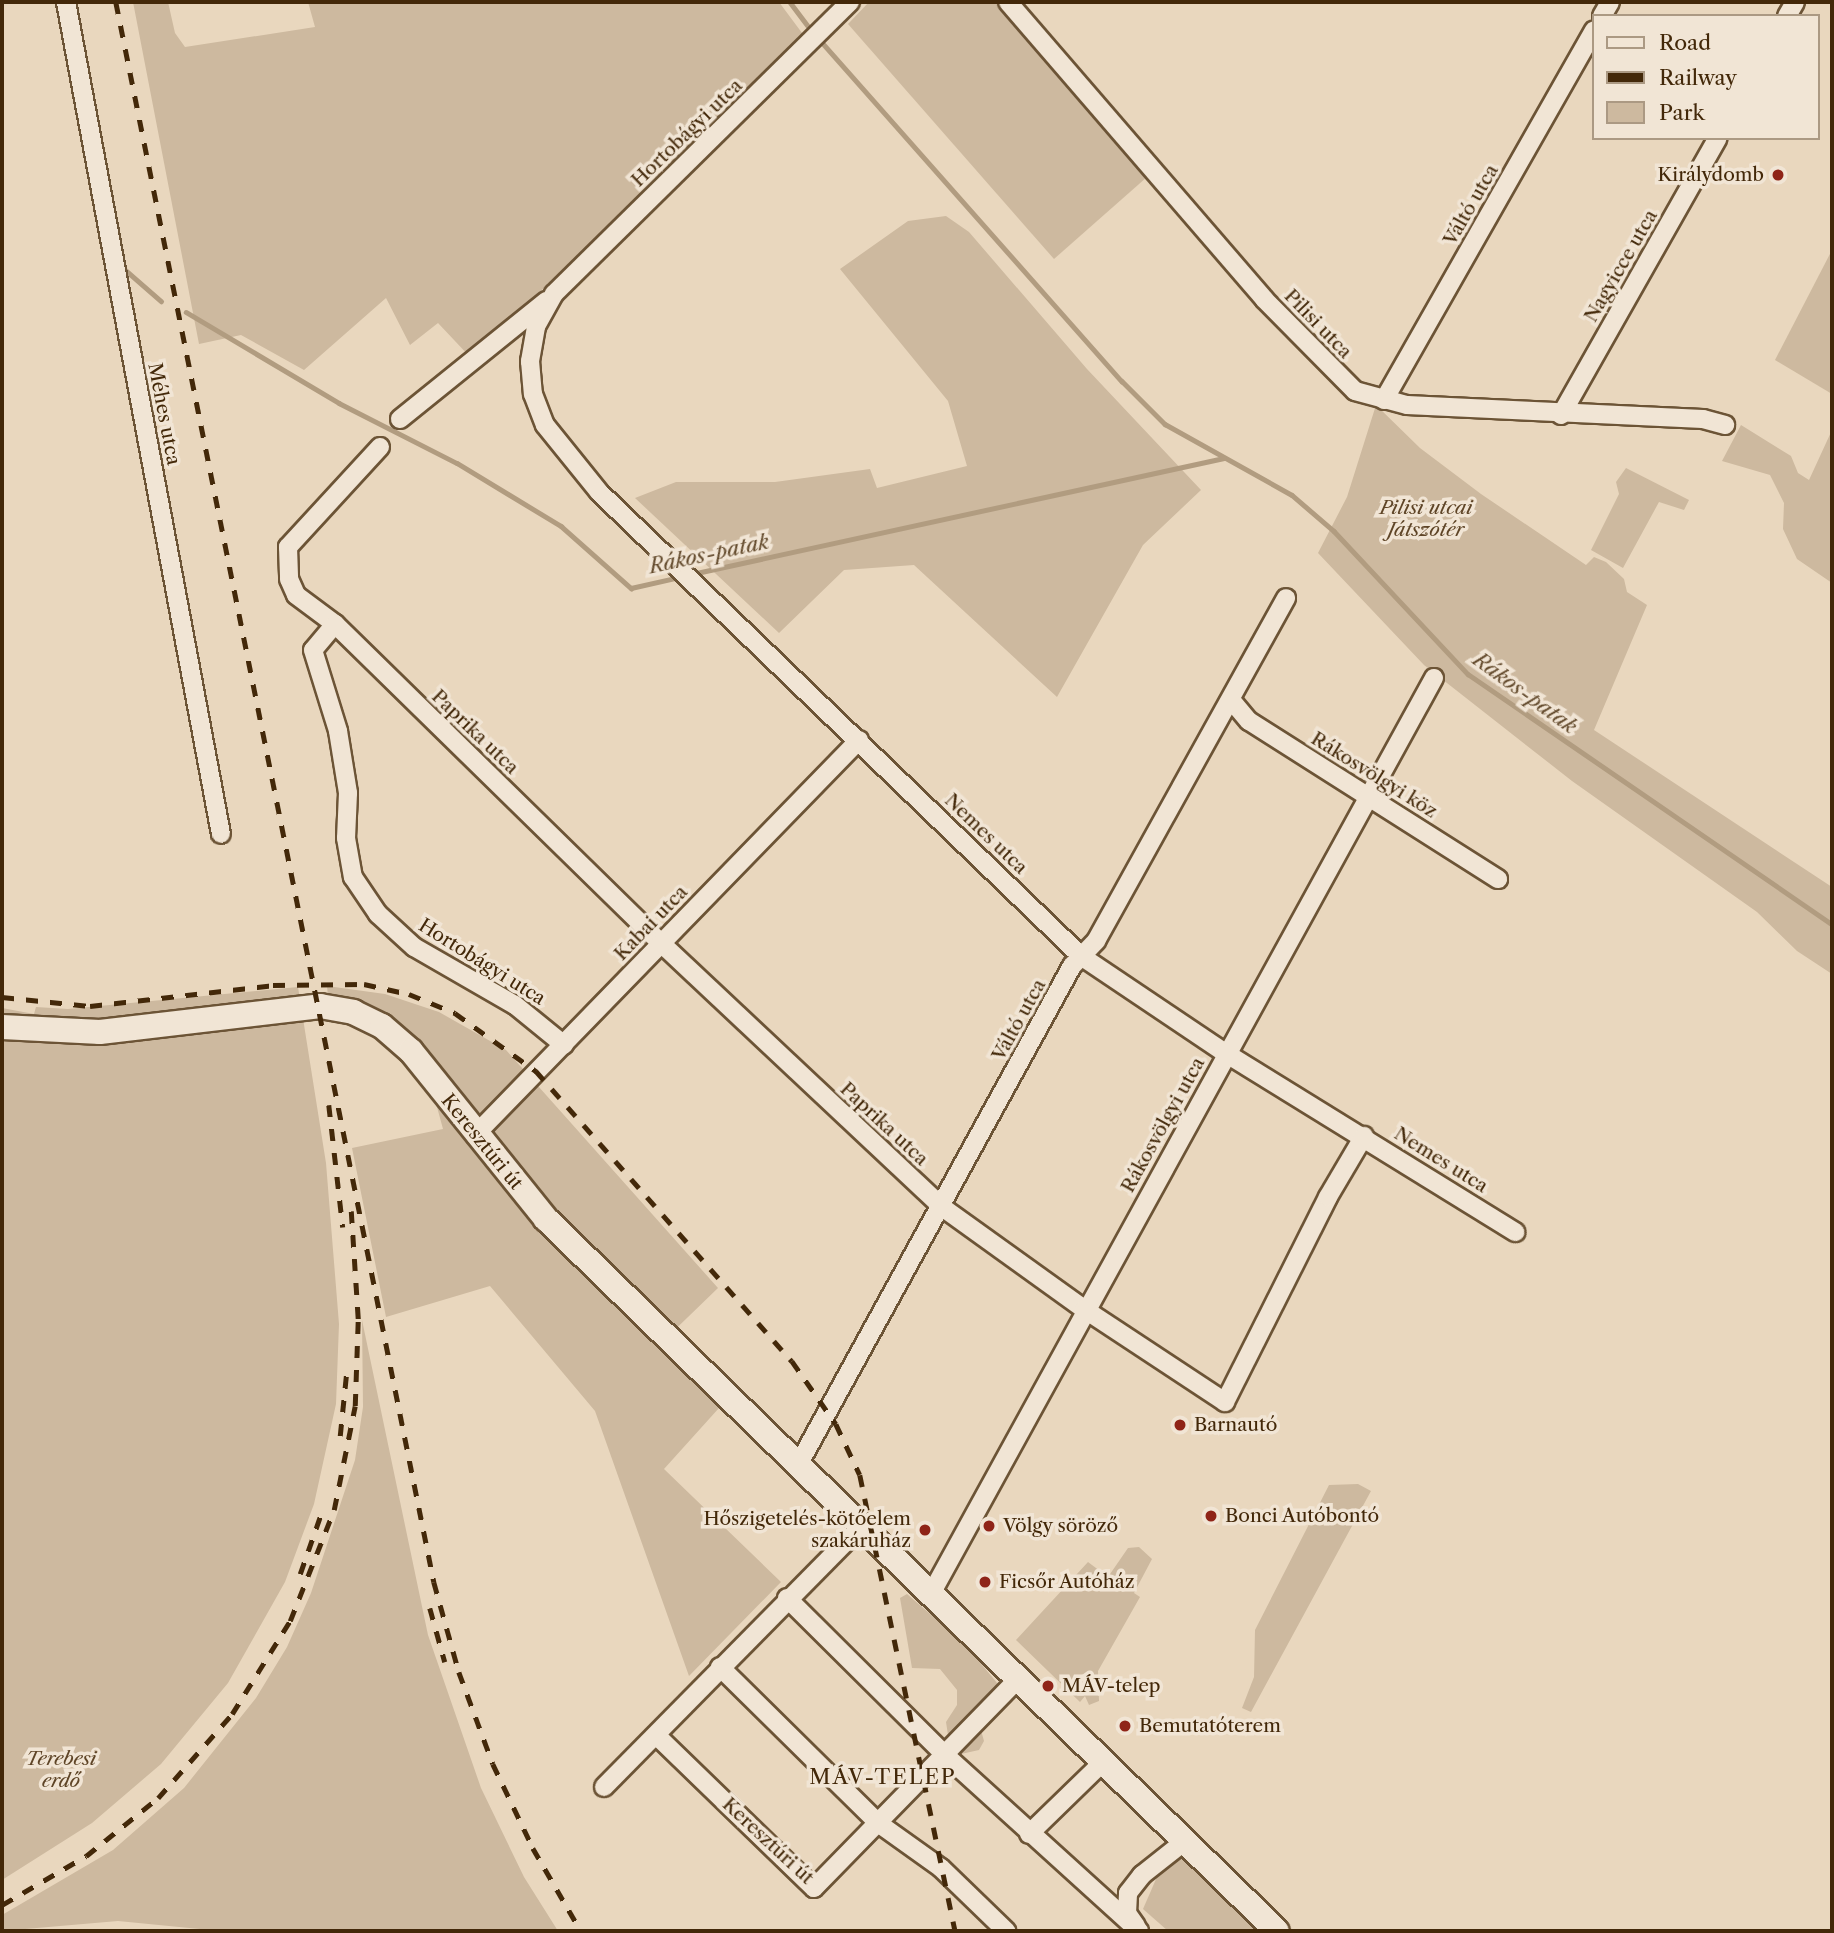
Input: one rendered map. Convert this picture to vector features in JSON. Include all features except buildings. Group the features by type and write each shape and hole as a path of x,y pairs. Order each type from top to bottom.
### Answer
{"main road":[{"name":"Keresztúri út","path":"2,1027 100,1032 298,1006 336,1007 369,1018 398,1039 546,1219 797,1467 1277,1931"}],"street":[{"name":"Méhes utca","path":"66,2 221,834"},
{"name":"Hortobágyi utca","path":"400,419 554,294 850,2"},
{"name":"Pilisi utca","path":"1008,2 1264,299 1355,391 1384,400 1561,415 1703,419 1725,425"},
{"name":"Váltó utca","path":"1384,400 1592,34"},
{"name":"Nagyicce utca","path":"1561,415 1717,140"},
{"name":"Hortobágyi utca","path":"530,361 536,327 554,294"},
{"name":"Nemes utca","path":"530,361 533,394 545,425 599,492 1081,956 1227,1055 1364,1136 1515,1232"},
{"path":"335,624 296,595 289,579 288,547 380,447"},
{"name":"Váltó utca","path":"797,1467 1081,956 1096,941 1232,701 1286,598"},
{"name":"Hortobágyi utca","path":"335,624 313,650 338,731 354,877 378,914 414,947 515,1006 564,1045"},
{"name":"Paprika utca","path":"335,624 661,943 942,1207 1084,1309 1224,1402 1328,1197 1364,1136"},
{"name":"Rákosvölgyi utca","path":"931,1594 1084,1309 1434,678"},
{"name":"Rákosvölgyi köz","path":"1232,701 1249,721 1498,879"},
{"name":"Kabai utca","path":"475,1135 859,740"},
{"path":"604,1787 860,1527"},
{"path":"788,1598 945,1755 1029,1834 1140,1931"},
{"path":"720,1667 878,1823 941,1868 1006,1931"},
{"name":"Keresztúri út","path":"656,1735 814,1888 1017,1681"},
{"path":"1029,1834 1102,1763"},
{"path":"1140,1931 1127,1913 1128,1893 1142,1874 1185,1841"}],"green space":[{"path":"133,2 168,2 175,33 185,47 315,27 308,2 779,2 805,37 471,358 438,323 410,345 386,298 304,370 241,335 199,344"},
{"path":"869,2 997,2 1147,177 1054,259 848,24"},
{"path":"946,216 969,232 1087,369 1201,490 1143,545 1057,697 914,565 844,570 779,633 635,498 676,482 775,482 870,469 877,488 967,466 948,401 840,269 908,221"},
{"path":"1832,250 1832,394 1775,360"},
{"name":"Pilisi utcai Játszótér","path":"1376,405 1420,448 1481,494 1586,565 1594,557 1606,562 1624,579 1627,592 1647,605 1594,730 1832,887 1832,974 1797,951 1757,912 1572,781 1424,665 1318,553 1347,497"},
{"path":"1741,425 1791,456 1798,473 1809,480 1832,430 1832,583 1797,559 1783,529 1784,503 1770,475 1722,461"},
{"path":"1626,468 1689,500 1684,510 1659,502 1623,568 1591,550 1619,494 1616,482"},
{"path":"327,986 385,994 439,1012 506,1050 718,1288 657,1347 719,1408 664,1469 781,1582 689,1676 595,1411 490,1286 386,1317 352,1148 443,1129 431,1085 390,1039 330,1018"},
{"name":"Terebesi erdő","path":"298,987 326,1163 339,1324 336,1404 314,1504 285,1582 228,1683 161,1764 92,1823 2,1880 2,1008 34,1014 36,1007 68,1009"},
{"path":"362,1320 428,1635 481,1788 524,1877 558,1931 220,1931 118,1921 2,1931 2,1915 113,1850 184,1788 256,1698 287,1647 311,1593 355,1460 363,1407"},
{"path":"1358,1484 1371,1491 1251,1712 1242,1708 1254,1677 1255,1630 1329,1485"},
{"path":"1139,1547 1152,1559 1134,1593 1140,1597 1098,1671 1099,1701 1089,1705 1085,1696 1080,1702 1016,1640 1088,1562 1108,1577 1128,1548"},
{"path":"907,1594 964,1643 1002,1689 977,1716 984,1741 979,1750 961,1754 948,1735 946,1722 957,1705 957,1690 940,1669 912,1668 900,1598"},
{"path":"1189,1847 1280,1931 1168,1931 1143,1909 1160,1870"}],"waterway":[{"name":"Rákos-patak","path":"790,2 813,32"},
{"name":"Rákos-patak","path":"819,39 1122,381 1165,424 1292,495 1334,531 1468,674 1832,924"},
{"name":"Rákos-patak","path":"122,267 161,301"},
{"name":"Rákos-patak","path":"186,312 339,403 457,463 561,526 631,588 680,577"},
{"name":"Rákos-patak","path":"692,574 1224,458"}],"railway":[{"path":"116,2 434,1582 459,1672 493,1764 533,1848 581,1931"},
{"path":"2,997 90,1006 273,985 364,984 409,994 455,1013 536,1071 792,1361 836,1424 860,1475 955,1931"},
{"path":"329,1105 343,1227"},
{"path":"2,1905 86,1856 158,1798 232,1714 290,1621 334,1510 355,1406 358,1319 351,1211"},
{"path":"340,1436 347,1367"},
{"path":"300,1574 321,1514"},
{"path":"430,1608 445,1662"}],"place":[{"name":"Királydomb","path":"1778,175"},
{"name":"Barnautó","path":"1180,1425"},
{"name":"Bonci Autóbontó","path":"1211,1516"},
{"name":"Völgy söröző","path":"989,1526"},
{"name":"Hőszigetelés-kötőelem szakáruház","path":"925,1530"},
{"name":"Ficsőr Autóház","path":"985,1582"},
{"name":"MÁV-telep","path":"1048,1686"},
{"name":"Bemutatóterem","path":"1125,1726"}],"district":[{"name":"MÁV-TELEP","path":"883,1777"}]}
